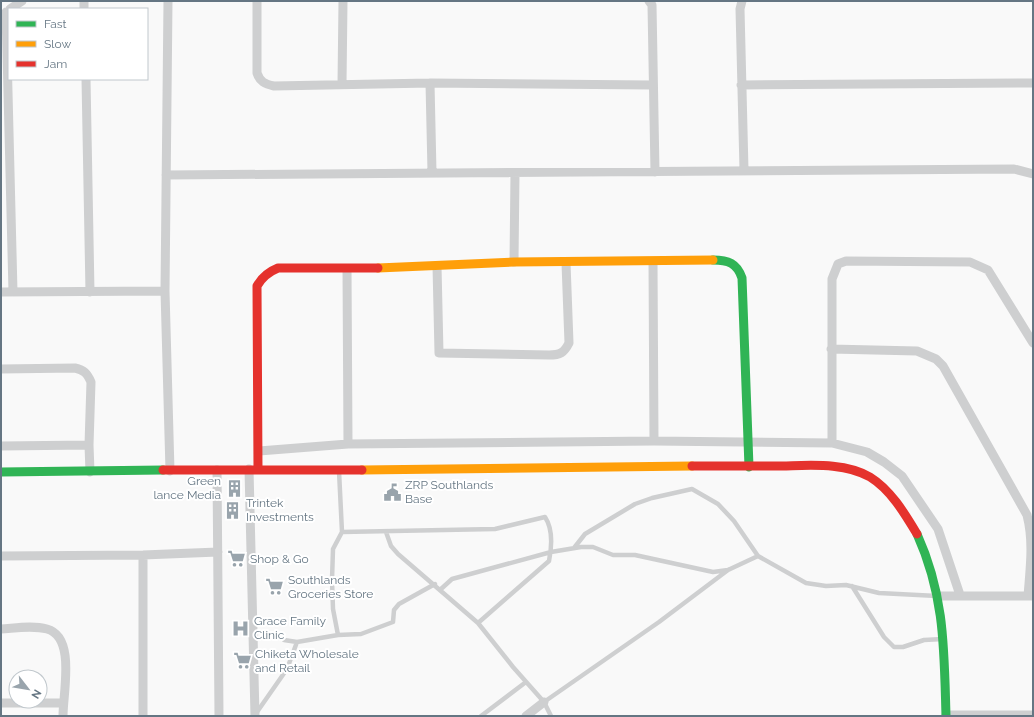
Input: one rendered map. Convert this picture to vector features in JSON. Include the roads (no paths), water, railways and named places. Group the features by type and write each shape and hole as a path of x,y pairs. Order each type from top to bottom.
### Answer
{"street":[{"path":"11,8 22,1"},
{"path":"168,1 164,291 170,471"},
{"path":"257,1 257,73 259,80 265,84 274,86 430,83 652,85"},
{"path":"342,84 343,1"},
{"path":"649,1 652,5 652,85 655,172"},
{"path":"742,1 740,9 744,170"},
{"path":"6,11 13,292"},
{"path":"86,80 90,292"},
{"path":"430,83 432,172"},
{"path":"741,85 1033,83"},
{"path":"166,175 432,172 655,172 744,170 1014,170 1033,174"},
{"path":"514,262 515,173"},
{"path":"255,715 254,469 259,451 257,286 262,277 278,268 347,269 514,262 566,263 727,260 740,268 742,278 749,467"},
{"path":"832,443 832,279 838,264 846,261 970,262 988,270 1030,331 1033,343"},
{"path":"653,262 654,441"},
{"path":"437,266 439,353 554,355 565,351 569,343 566,263"},
{"path":"347,269 348,444"},
{"path":"1,292 164,291"},
{"path":"831,349 917,351 936,359 944,366 1027,515 1031,530 1032,542 1031,596 939,596"},
{"path":"1,369 75,368 83,370 88,375 91,382 89,445 90,472"},
{"path":"259,451 348,444 654,441 832,443 866,452 884,462 902,476 938,529 960,595"},
{"path":"1,446 89,445"},
{"path":"1,472 254,469 339,471 623,466 829,466 849,468 878,481 892,496 918,534 930,561 939,596 943,639 946,716 1033,715"},
{"path":"217,470 219,716"},
{"path":"1,556 143,555 218,552"},
{"path":"142,716 143,555"},
{"path":"1,629 37,627 57,633 63,642 66,653 63,716"},
{"path":"526,716 544,702"},
{"path":"1,703 63,703"}],"lane":[{"path":"338,635 333,609 332,580 333,549 342,532 339,471"},
{"path":"574,548 585,534 635,504 652,498 692,489 718,504 734,521 758,556 806,583 826,586 837,584 852,586 880,593 939,596"},
{"path":"342,532 494,529 545,517 550,525 551,552 549,561 478,623"},
{"path":"386,532 391,546 398,554 441,589 478,623 544,702 551,716"},
{"path":"441,589 452,579 551,552 574,548 594,547 613,555 635,555 713,572 728,570"},
{"path":"544,702 659,622 728,570 758,556"},
{"path":"284,640 296,642 338,635 361,634 393,622 394,610 399,604 435,584"},
{"path":"852,586 884,637 894,647 903,647 924,640 943,639"},
{"path":"255,715 287,669 296,642"},
{"path":"481,716 526,682"}],"place":[{"name":"Green lance Media","path":"234,488"},
{"name":"ZRP Southlands Base","path":"392,492"},
{"name":"Trintek Investments","path":"233,510"},
{"name":"Shop & Go","path":"237,559"},
{"name":"Southlands Groceries Store","path":"275,587"},
{"name":"Grace Family Clinic","path":"241,628"},
{"name":"Chiketa Wholesale and Retail","path":"242,661"}]}
